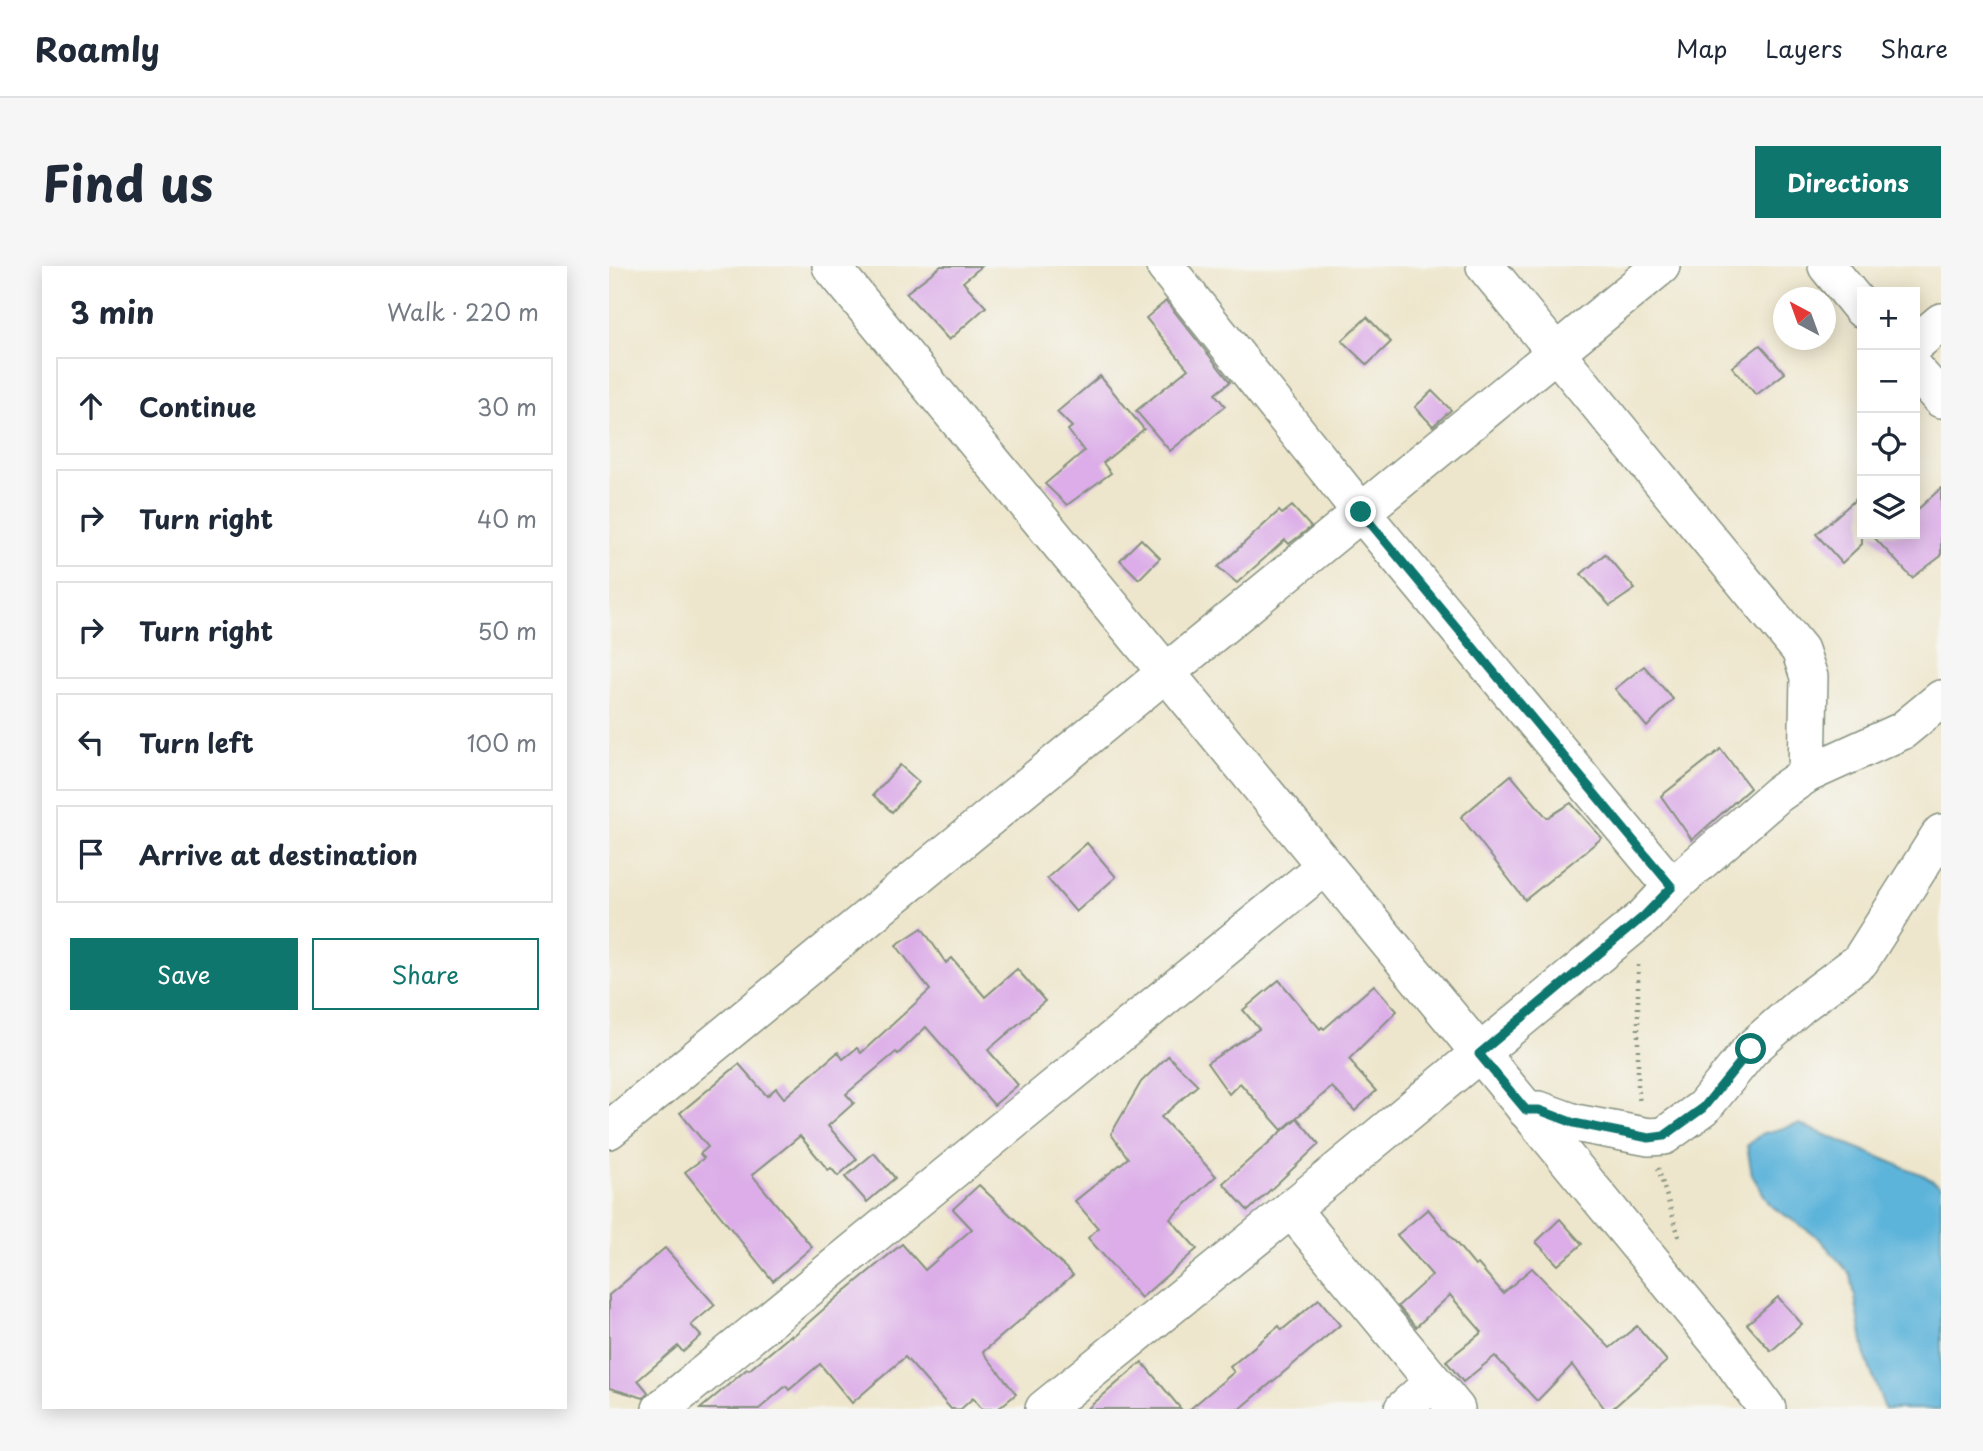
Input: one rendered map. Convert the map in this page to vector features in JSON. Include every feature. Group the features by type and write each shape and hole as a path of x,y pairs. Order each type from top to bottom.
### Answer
{"street":[{"path":"831,266 1723,1348 1767,1409"},
{"path":"1165,266 1361,512 1672,887"},
{"path":"1485,266 1800,650 1809,677 1807,774"},
{"path":"609,1130 1661,266"},
{"path":"1827,266 1857,303"},
{"path":"1920,340 1941,322"},
{"path":"1920,376 1941,399"},
{"path":"1044,1409 1291,1209 1644,916 1672,887 1778,794 1807,774 1902,731 1941,699"},
{"path":"1526,1110 1539,1110 1574,1123 1649,1138 1664,1136 1703,1108 1751,1049 1801,1005 1860,961 1941,834"},
{"path":"661,1409 1325,866"},
{"path":"1291,1209 1445,1395 1403,1409"}],"water":[{"path":"1799,1124 1925,1176 1941,1186 1941,1409 1885,1409 1866,1358 1851,1275 1819,1238 1770,1205 1752,1175 1747,1146 1761,1134"}],"building":[{"path":"941,266 982,266 963,282 986,307 949,340 906,293"},
{"path":"1166,301 1230,382 1215,394 1225,406 1170,451 1136,411 1188,369 1146,318"},
{"path":"1367,317 1391,342 1367,365 1342,341"},
{"path":"1760,345 1785,373 1756,395 1732,367"},
{"path":"1100,376 1144,429 1103,463 1111,473 1067,505 1045,484 1084,451 1068,430 1072,427 1057,412"},
{"path":"1432,391 1451,410 1433,426 1415,407"},
{"path":"1941,488 1941,556 1912,578 1876,539 1920,539 1920,507"},
{"path":"1857,498 1857,539 1862,539 1862,544 1842,563 1816,534"},
{"path":"1292,506 1311,527 1289,544 1285,540 1237,583 1218,567 1279,511 1282,514"},
{"path":"1141,539 1160,558 1139,579 1120,560"},
{"path":"1605,554 1635,589 1610,606 1581,574"},
{"path":"1644,666 1673,699 1647,727 1615,689"},
{"path":"1721,749 1750,788 1692,840 1661,796"},
{"path":"900,765 919,782 892,812 873,795"},
{"path":"1511,775 1547,818 1571,803 1602,838 1525,900 1461,817"},
{"path":"1087,843 1116,877 1076,912 1047,878"},
{"path":"922,928 946,963 952,958 985,997 1017,969 1045,1001 988,1050 1018,1085 994,1105 926,1027 898,1054 896,1052 846,1094 854,1103 828,1126 857,1159 838,1176 831,1168 828,1170 800,1136 752,1175 812,1247 773,1281 685,1172 704,1158 700,1154 708,1147 680,1113 739,1064 767,1096 776,1088 784,1098 838,1052 843,1059 857,1048 861,1053 930,990 896,945"},
{"path":"1279,980 1320,1029 1324,1029 1374,985 1397,1011 1349,1059 1376,1091 1355,1111 1332,1087 1282,1130 1240,1083 1229,1094 1207,1063 1259,1029 1243,1010"},
{"path":"1168,1056 1198,1085 1161,1117 1216,1176 1170,1219 1197,1249 1141,1298 1088,1238 1098,1228 1075,1201 1128,1158 1111,1134 1141,1082"},
{"path":"1297,1118 1319,1144 1248,1211 1223,1183"},
{"path":"874,1153 895,1178 867,1202 845,1177"},
{"path":"979,1185 1073,1275 983,1352 1016,1394 998,1409 982,1409 973,1398 961,1409 951,1409 905,1357 852,1403 820,1364 789,1390 786,1386 759,1409 700,1409 747,1369 791,1335 792,1337 902,1244 925,1270 972,1229 953,1209"},
{"path":"1428,1209 1475,1266 1478,1264 1503,1293 1532,1268 1610,1348 1637,1326 1667,1361 1612,1409 1605,1409 1572,1365 1537,1401 1495,1356 1463,1382 1446,1361 1482,1332 1450,1295 1416,1327 1398,1306 1432,1275 1397,1235"},
{"path":"1560,1219 1582,1244 1558,1265 1536,1242"},
{"path":"665,1248 715,1305 691,1325 701,1336 683,1352 678,1346 638,1380 648,1392 644,1398 609,1388 609,1295"},
{"path":"1778,1297 1802,1324 1771,1351 1747,1324"},
{"path":"1319,1299 1340,1325 1240,1409 1190,1409 1234,1372 1230,1367 1279,1326 1282,1330"},
{"path":"1142,1362 1181,1409 1087,1409"}],"route":[{"path":"1361,512 1672,887 1644,916 1479,1054 1526,1110 1539,1110 1574,1123 1649,1138 1664,1136 1703,1108 1751,1049"}]}
